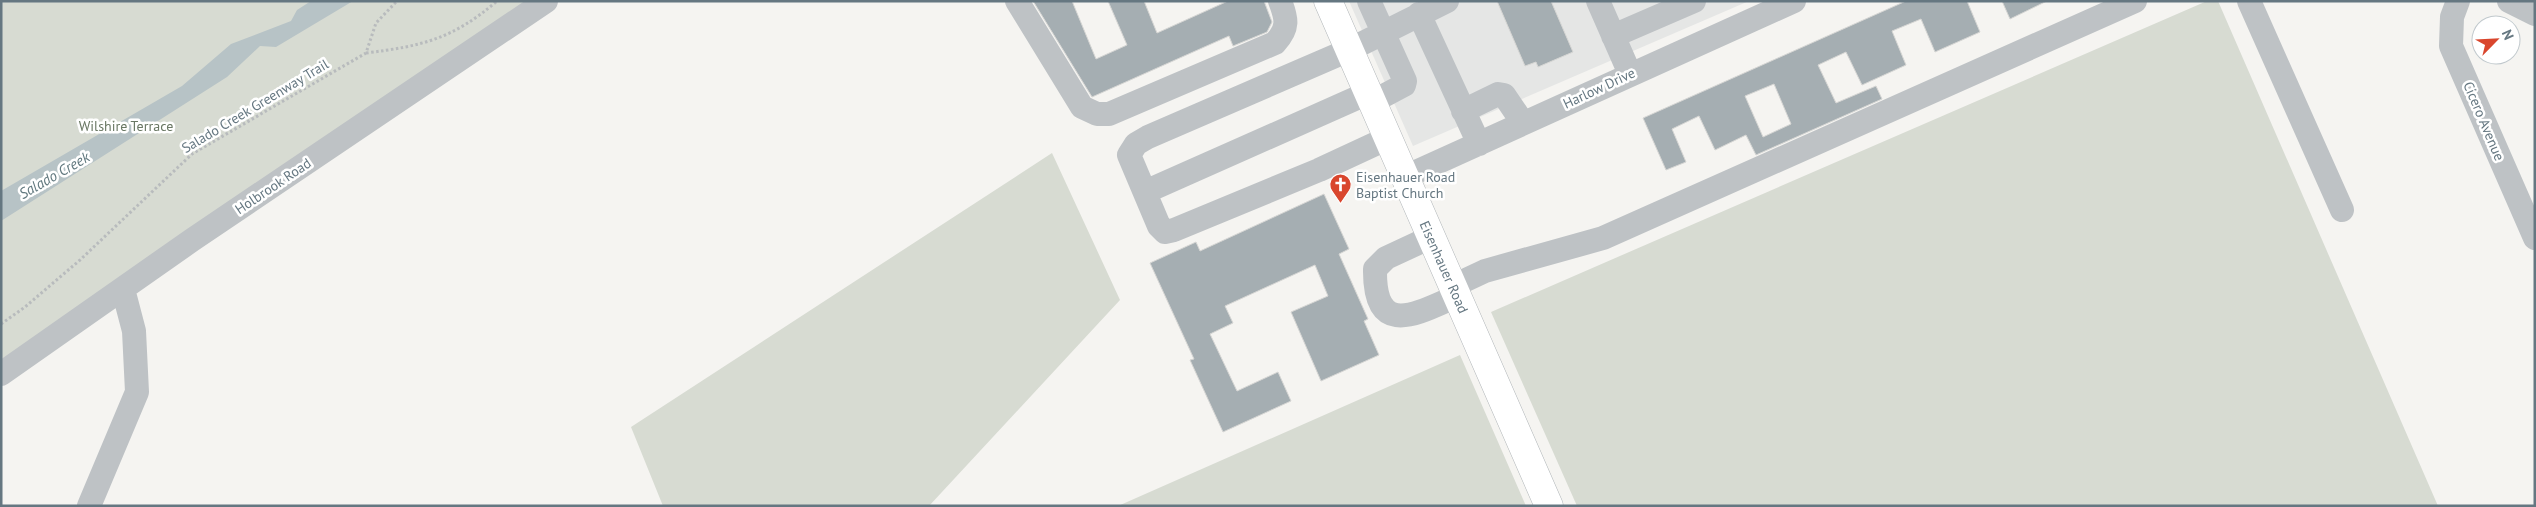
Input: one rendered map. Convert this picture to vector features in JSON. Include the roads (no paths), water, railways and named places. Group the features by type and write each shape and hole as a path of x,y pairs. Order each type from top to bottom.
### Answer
{"main road":[{"name":"Eisenhauer Road","path":"1328,1 1549,506"}],"street":[{"name":"Holbrook Road","path":"1,374 546,1"},
{"path":"1017,1 1082,107 1097,114 1109,114 1275,43 1284,33 1286,16 1280,1"},
{"path":"1145,192 1370,97 1404,85 1405,81 1369,1"},
{"path":"1388,138 1319,170 1174,230 1165,232 1159,226 1130,155 1136,144 1148,137 1349,50 1447,1"},
{"path":"1598,1 1630,74"},
{"path":"1613,36 1694,1"},
{"name":"Harlow Drive","path":"1405,177 1794,1"},
{"path":"1431,237 1386,258 1375,269 1376,289 1383,306 1389,313 1399,317 1410,316 1455,291 1485,271 1603,238 2135,1"},
{"path":"2249,1 2342,210"},
{"name":"Cicero Avenue","path":"2458,1 2452,17 2451,46 2535,238"},
{"path":"2509,1 2535,14"},
{"path":"1419,14 1479,144"},
{"path":"1463,111 1498,94 1504,95 1523,123"},
{"path":"88,506 137,392 134,331 123,289"}],"water":[{"name":"Salado Creek","path":"311,1 353,1 276,47 260,46 227,77 1,221 1,191 182,86 231,44 291,21 297,10"}],"place":[{"name":"Eisenhauer Road Baptist Church","path":"1340,204"}],"park label":[{"name":"Wilshire Terrace","path":"126,126"}]}
